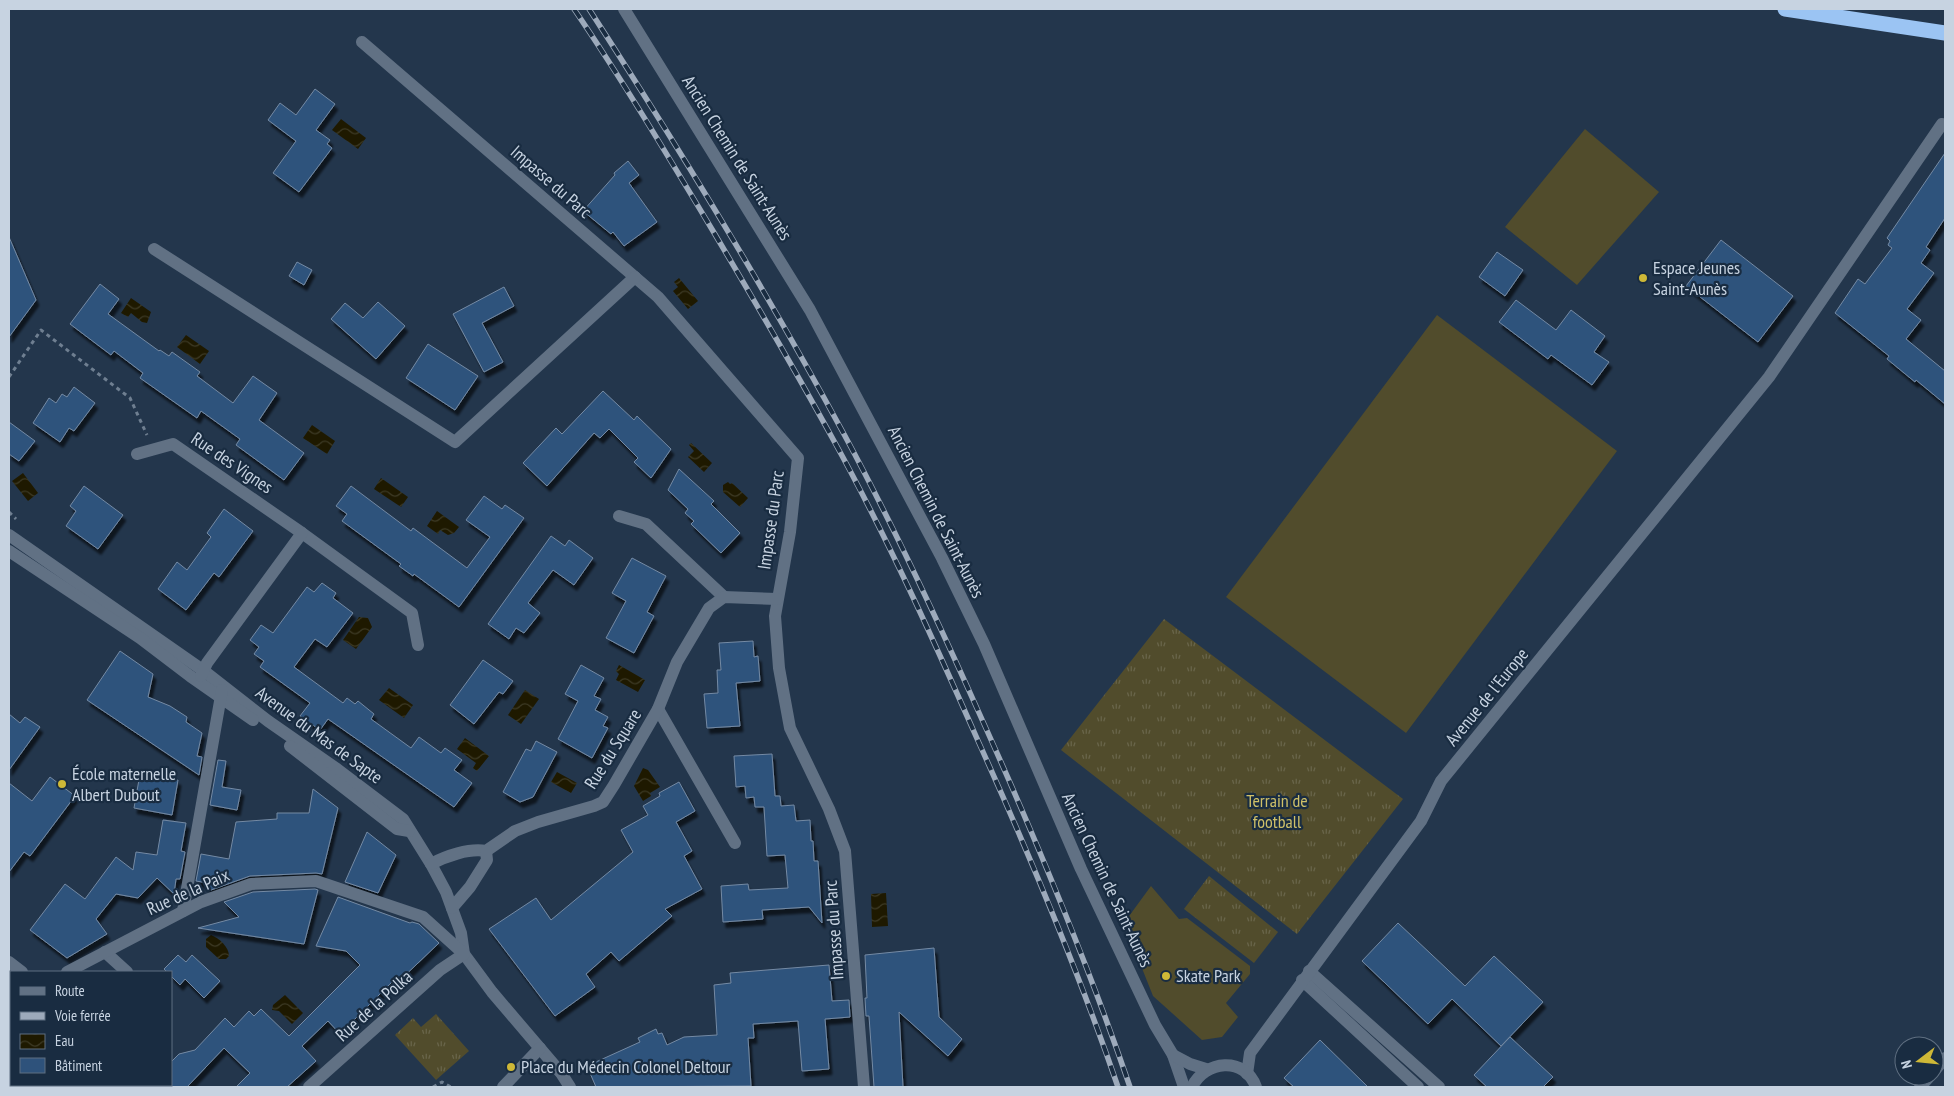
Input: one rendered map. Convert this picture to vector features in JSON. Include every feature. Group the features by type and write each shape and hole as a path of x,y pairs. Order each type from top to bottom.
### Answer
{"highway":[{"path":"1785,9 1945,33"}],"street":[{"name":"Ancien Chemin de Saint-Aunès","path":"624,9 810,310 942,558 988,653 1081,869 1155,1025 1173,1055 1184,1087"},
{"name":"Impasse du Parc","path":"362,42 658,297 798,458 790,532 775,616 779,668 790,728 829,809 845,851 864,1087"},
{"name":"Avenue de l'Europe","path":"1250,1053 1421,821 1441,782 1769,377 1942,124"},
{"path":"154,249 455,442 635,277"},
{"name":"Rue des Vignes","path":"137,454 173,444 302,533 412,614 418,645"},
{"path":"619,516 646,524 724,597 777,599"},
{"path":"201,676 207,663 302,533"},
{"name":"Avenue du Mas de Sapte","path":"9,535 222,691 397,829 409,831 431,864 452,908 461,934 464,954 492,992 540,1048 570,1087"},
{"name":"Avenue du Mas de Sapte","path":"9,551 201,676"},
{"name":"Rue du Square","path":"431,864 442,858 477,850 486,851 515,831 603,802 658,709 677,662 709,608 724,597"},
{"path":"183,911 222,691"},
{"name":"Rue du Square","path":"658,709 735,843"},
{"path":"452,908 470,887 488,860 486,851"},
{"name":"Rue de la Paix","path":"72,971 201,902 251,884 316,881 423,917 464,954"},
{"path":"105,952 126,971"},
{"name":"Rue de la Polka","path":"312,1086 440,970 464,954"},
{"path":"9,962 21,971"},
{"path":"1306,976 1418,1087"},
{"path":"1306,976 1439,1087"},
{"path":"503,1087 540,1048"},
{"path":"1192,1087 1198,1076 1212,1067 1250,1053 1248,1074"},
{"path":"1173,1055 1190,1064 1212,1067 1228,1065 1238,1068 1248,1074 1256,1087"}],"path":[{"path":"9,377 41,330 130,398 154,449"},
{"path":"433,1087 442,1082 450,1087"}],"green space":[{"path":"1585,129 1659,192 1577,285 1505,227"},
{"path":"1437,315 1617,451 1406,733 1226,597"},
{"name":"Terrain de football","path":"1164,619 1403,799 1297,934 1061,750"},
{"path":"1209,876 1278,932 1254,963 1184,909"},
{"name":"Skate Park","path":"1151,886 1179,919 1187,918 1250,966 1250,974 1226,1003 1238,1017 1222,1037 1202,1040 1153,996 1124,923"},
{"path":"436,1014 469,1051 436,1080 395,1035 413,1018 421,1027"}],"water":[{"path":"341,119 366,138 358,149 332,130"},
{"path":"679,278 698,301 688,309 673,291 678,287 674,282"},
{"path":"131,298 151,312 147,323 142,322 131,313 128,317 121,313"},
{"path":"186,335 209,351 200,364 177,347"},
{"path":"312,425 335,441 327,454 303,438"},
{"path":"691,443 712,463 704,472 688,457 694,451 689,445"},
{"path":"23,473 38,493 28,501 12,481"},
{"path":"381,478 408,497 401,507 374,489"},
{"path":"728,482 732,483 748,498 740,507 723,492 723,485"},
{"path":"437,511 459,527 454,533 448,535 440,530 438,534 427,526"},
{"path":"359,617 368,618 372,627 356,649 343,640"},
{"path":"619,665 645,680 638,692 616,680 619,674 616,671"},
{"path":"389,688 413,705 404,718 379,700"},
{"path":"525,690 539,699 521,724 508,715"},
{"path":"465,738 489,756 477,771 473,768 476,763 457,749"},
{"path":"643,768 648,770 660,787 650,793 651,796 643,801 634,786"},
{"path":"557,772 577,783 571,793 551,782"},
{"path":"886,893 888,926 872,927 871,894"},
{"path":"211,935 225,946 229,953 226,959 219,959 206,947 206,939"},
{"path":"285,995 303,1013 292,1024 279,1011 272,1010 273,1005"}],"building":[{"path":"315,89 335,104 316,130 330,140 327,144 332,148 299,192 273,173 296,141 268,120 280,103 296,115"},
{"path":"1945,153 1945,218 1926,247 1930,250 1921,263 1934,273 1907,309 1921,320 1906,339 1945,371 1945,404 1887,359 1889,356 1835,313 1858,279 1865,284 1892,248 1888,245 1890,241 1887,238"},
{"path":"628,161 639,175 629,183 657,222 624,246 613,232 611,234 583,211 615,175 614,173"},
{"path":"9,237 36,300 9,337"},
{"path":"1721,240 1793,296 1758,342 1686,286"},
{"path":"1497,252 1523,270 1505,296 1479,277"},
{"path":"297,262 312,270 304,285 289,276"},
{"path":"100,284 119,299 108,314 159,351 169,356 172,352 200,372 197,376 233,403 253,376 277,393 259,420 304,453 284,480 236,445 240,439 201,411 197,418 140,378 143,373 114,351 111,355 70,324"},
{"path":"504,287 514,306 482,323 503,362 484,372 453,314"},
{"path":"1516,300 1556,330 1571,310 1605,336 1594,352 1609,362 1592,385 1551,355 1548,359 1499,322"},
{"path":"378,302 405,326 376,359 331,319 345,303 363,318"},
{"path":"428,344 478,376 455,410 406,378"},
{"path":"74,387 95,403 74,431 69,428 60,442 33,423 49,398 56,403 62,394 67,397"},
{"path":"603,391 634,420 637,416 671,449 651,478 634,462 638,458 609,429 600,438 594,433 547,486 523,463 556,428 562,434"},
{"path":"9,422 35,441 19,461 9,454"},
{"path":"679,469 714,501 711,504 740,533 721,553 691,524 694,521 685,513 688,509 668,490"},
{"path":"84,486 123,515 98,549 66,526 76,511 70,506"},
{"path":"351,486 411,531 413,528 467,568 490,537 466,520 484,496 502,509 505,505 524,518 459,607 414,574 413,576 399,566 401,564 342,521 347,514 336,506"},
{"path":"224,509 253,531 219,577 214,573 186,610 158,589 177,562 187,570 211,537 207,533"},
{"path":"551,536 565,546 569,540 593,558 574,585 553,570 528,603 540,613 524,633 516,628 509,639 488,624"},
{"path":"632,558 666,576 647,612 654,616 634,653 606,638 626,601 612,593"},
{"path":"322,583 336,593 333,598 353,613 327,647 315,639 294,667 343,703 347,698 355,704 358,701 374,714 371,719 411,748 419,737 441,753 445,748 462,760 454,770 472,783 454,807 328,719 320,730 300,716 310,703 260,667 264,661 254,654 259,647 250,640 261,625 273,633 307,587 314,592"},
{"path":"753,641 754,657 758,656 760,681 736,683 740,726 707,728 704,694 718,693 717,670 721,670 719,643"},
{"path":"120,651 153,674 148,697 170,706 187,717 186,722 202,733 197,756 202,757 199,775 87,700"},
{"path":"483,660 513,681 503,694 499,692 474,724 450,705"},
{"path":"581,665 604,678 594,696 601,699 595,710 608,717 603,726 608,728 592,758 558,739 578,701 565,694"},
{"path":"9,714 20,723 25,717 40,727 9,770"},
{"path":"536,741 557,752 533,797 520,802 503,792 526,749 531,751"},
{"path":"772,754 775,796 780,796 781,806 794,805 796,821 810,820 814,861 818,861 822,923 809,907 762,910 763,919 723,922 721,886 748,884 749,890 788,888 785,855 767,856 764,807 755,807 754,797 746,798 745,786 736,787 734,756"},
{"path":"218,760 226,761 222,787 241,790 237,810 210,805"},
{"path":"140,774 178,780 172,815 134,808"},
{"path":"50,777 75,796 30,856 24,852 9,872 9,783 32,801"},
{"path":"679,782 695,811 676,822 692,851 684,856 702,889 665,909 672,916 619,961 611,952 586,974 595,987 555,1016 489,929 536,898 551,920 633,852 621,830 648,815 643,806 660,796 659,793"},
{"path":"313,789 338,808 322,874 250,876 211,890 202,882 196,881 201,854 229,859 236,822 277,819 277,813 309,813"},
{"path":"163,820 186,823 181,851 185,852 180,879 176,879 174,894 157,878 138,898 116,894 96,919 107,934 67,958 30,930 65,884 85,899 116,857 133,870 136,852 157,855"},
{"path":"367,832 396,855 378,893 345,882"},
{"path":"318,890 304,944 198,928 239,917 224,902 253,892"},
{"path":"338,897 410,923 419,924 439,943 396,984 393,981 340,1034 328,1021 302,1046 316,1061 287,1087 236,1087 250,1073 224,1048 187,1087 171,1087 172,1061 179,1054 195,1050 225,1018 234,1027 249,1011 254,1016 261,1009 289,1036 360,965 346,951 316,946"},
{"path":"1398,923 1465,986 1494,956 1543,1002 1501,1046 1452,999 1428,1024 1362,961"},
{"path":"934,948 939,1017 962,1039 948,1056 899,1012 903,1087 874,1087 869,1016 866,1016 865,955"},
{"path":"178,955 186,962 192,955 220,981 204,998 185,979 180,985 172,977 172,971 164,969"},
{"path":"829,965 832,1001 849,1000 850,1017 825,1019 829,1069 802,1071 798,1021 753,1024 754,1038 748,1038 751,1086 596,1087 587,1066 640,1042 638,1038 656,1029 658,1034 662,1033 667,1045 684,1037 717,1035 714,985 731,983 730,973"},
{"path":"1510,1037 1553,1077 1543,1087 1487,1087 1474,1075"},
{"path":"1320,1040 1368,1087 1294,1087 1284,1078"}],"railway":[{"path":"574,9 645,119 728,257 819,414 873,515 928,628 1017,828 1070,957 1118,1087"},
{"path":"589,9 689,167 753,273 815,381 881,505 948,645 1021,807 1078,946 1130,1087"}],"place":[{"name":"Espace Jeunes Saint-Aunès","path":"1643,278"},
{"name":"École maternelle Albert Dubout","path":"62,784"},
{"name":"Skate Park","path":"1166,976"},
{"name":"Place du Médecin Colonel Deltour","path":"511,1067"}]}
